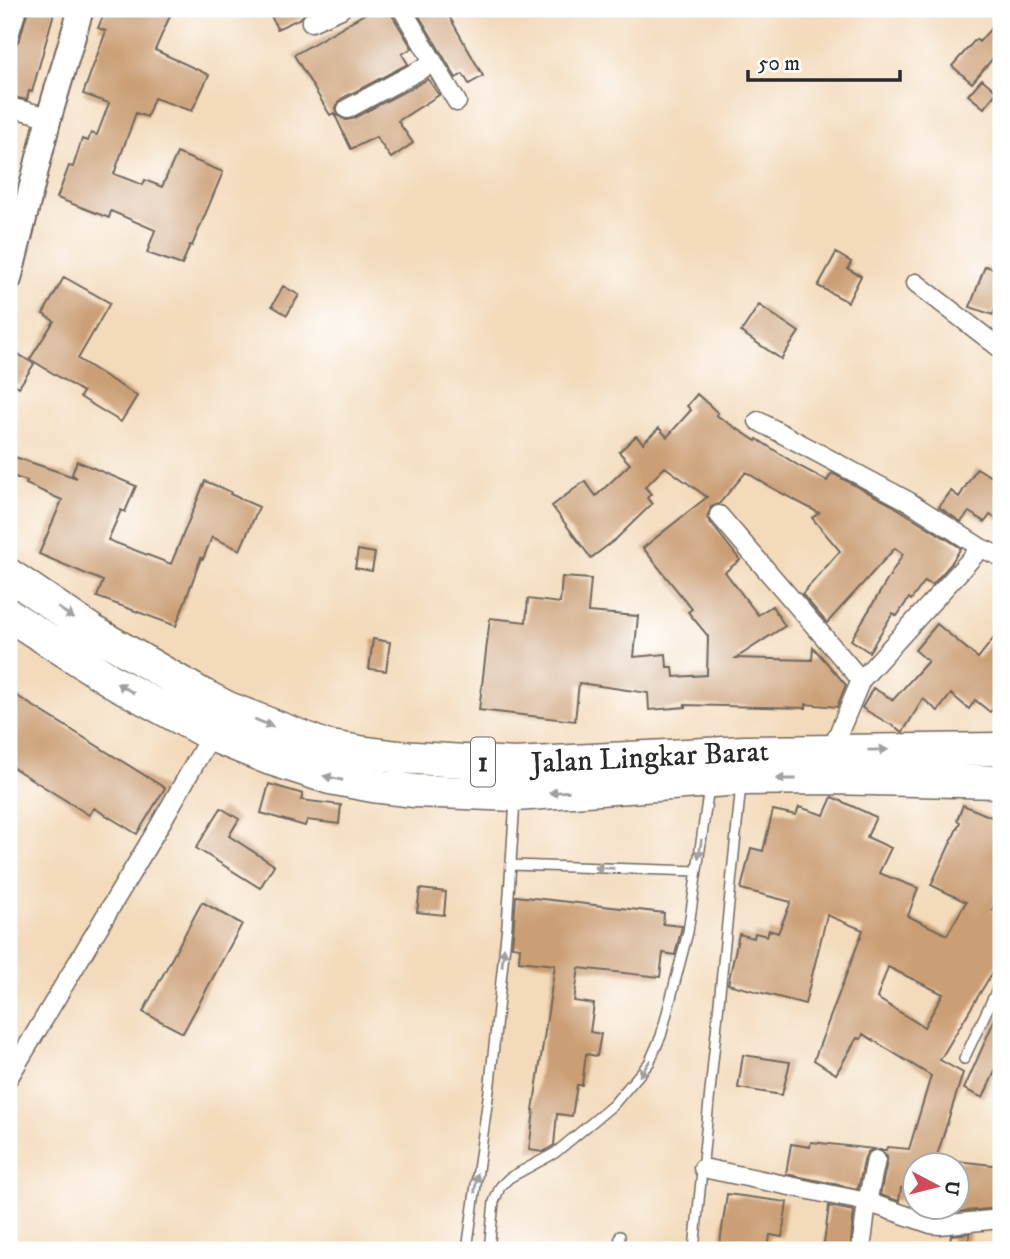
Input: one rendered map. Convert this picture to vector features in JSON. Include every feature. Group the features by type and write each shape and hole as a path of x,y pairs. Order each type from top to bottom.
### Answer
{"highway":[{"name":"Jalan Lingkar Barat","path":"9,575 95,633 199,693 289,733 325,746 515,779"},
{"name":"Jalan Lingkar Barat","path":"9,615 112,681 211,735 268,758 330,778 373,786 415,791 515,779 727,766 831,751 1001,749"},
{"name":"Jalan Lingkar Barat","path":"727,766 829,778 1001,782"}],"street":[{"path":"9,35 16,9"},
{"path":"9,279 49,117 81,9"},
{"path":"311,22 341,9"},
{"path":"402,9 457,102"},
{"path":"347,108 433,63"},
{"path":"9,107 49,117"},
{"path":"916,283 1001,349"},
{"path":"758,421 908,501 981,548 1001,556"},
{"path":"719,515 861,680"},
{"path":"831,751 861,680 981,548"},
{"path":"9,1077 211,735"},
{"path":"861,1250 876,1160"},
{"path":"703,1168 867,1202 939,1225 1001,1219"}],"lane":[{"path":"489,1250 494,1202 500,1187 509,1178 555,1153 613,1105 649,1063 661,1037 688,932 697,871 727,766"},
{"path":"694,1250 703,1168 727,766"},
{"path":"467,1250 490,1083 507,925 515,779"},
{"path":"511,865 697,871"},
{"path":"964,1059 1001,981"},
{"path":"619,1250 620,1236"}],"building":[{"path":"28,9 55,9 32,92 29,91 27,100 9,96 9,58 12,46 20,38"},
{"path":"106,9 173,9 155,50 209,75 192,111 154,98 147,117 136,113 114,174 143,185 145,180 162,187 177,153 223,172 182,265 147,253 155,230 111,211 109,218 57,198 69,166 73,167 82,139 88,141 91,133 97,135 109,103 83,94 106,31 98,28"},
{"path":"268,9 313,9 277,29"},
{"path":"373,9 391,9 412,48 402,54 408,64 341,99 336,108 337,115 346,120 352,119 428,79 439,95 398,121 413,143 391,158 376,137 351,149 334,113 330,115 294,55"},
{"path":"415,9 445,9 483,76 469,84 463,74 456,78"},
{"path":"1001,17 1001,49 972,83 952,66 976,39 979,42"},
{"path":"982,79 997,92 984,108 968,95"},
{"path":"836,253 851,262 848,269 861,276 848,302 818,286"},
{"path":"985,266 1001,271 1001,290 993,315 970,307"},
{"path":"64,277 110,303 78,359 137,396 121,422 80,397 83,392 30,359 54,321 43,314"},
{"path":"283,286 299,295 287,315 272,306"},
{"path":"759,305 799,332 781,359 741,332"},
{"path":"15,352 34,364 19,387 9,380 9,362"},
{"path":"697,394 718,413 716,415 756,441 757,439 827,481 832,473 892,505 961,548 932,585 925,581 897,616 893,613 869,652 851,640 903,554 895,548 827,623 802,594 840,551 812,518 819,513 746,472 719,504 711,507 707,518 740,560 725,572 758,615 772,606 785,626 736,658 812,660 813,647 846,685 837,707 806,704 806,708 685,705 686,707 649,710 648,693 579,683 575,721 479,710 490,618 526,622 528,599 560,603 562,577 591,579 588,612 638,616 634,657 666,654 667,667 673,667 674,677 707,675 708,636 688,612 692,609 643,548 707,497 665,467 645,487 651,494 647,498 652,504 616,539 591,558 552,506 585,481 596,496 630,464 619,452 636,436 643,443 659,428 667,437 691,410 687,406"},
{"path":"9,455 77,478 72,474 77,461 136,486 125,512 121,510 108,540 171,564 205,481 259,507 240,550 212,537 203,559 201,558 176,626 97,597 103,581 39,554 62,500 26,484 27,481 9,475"},
{"path":"977,468 1001,483 1001,521 990,515 985,522 969,512 961,522 939,507 951,491 959,497"},
{"path":"358,550 375,553 372,571 355,568"},
{"path":"937,624 978,658 1001,629 1001,715 993,709 990,712 975,700 969,709 951,694 938,711 923,699 903,732 862,708 873,688 893,700 928,661 915,650"},
{"path":"373,639 390,642 386,671 369,669"},
{"path":"9,691 165,788 137,834 94,808 89,815 9,765"},
{"path":"269,784 303,794 301,800 341,805 339,824 307,820 305,826 261,813"},
{"path":"832,797 876,817 867,837 891,848 879,873 918,888 908,916 947,935 966,902 931,885 960,822 957,820 963,805 1001,821 1001,891 992,910 1001,915 1001,958 940,1060 963,1073 939,1150 902,1150 902,1188 899,1201 880,1195 887,1156 880,1150 886,1150 887,1147 909,1149 931,1076 863,1034 861,1039 857,1038 836,1074 814,1060 863,930 827,915 805,1004 728,984 739,934 754,938 755,933 767,936 769,930 778,933 791,902 741,889 751,848 763,851 773,810 796,815 799,807 824,815","holes":["888,967 943,994 924,1027 877,998"]},
{"path":"221,808 239,819 229,836 274,865 260,888 196,848"},
{"path":"420,889 446,892 444,915 417,912"},
{"path":"516,896 664,913 663,924 682,926 675,955 663,953 660,977 579,968 574,1001 594,1004 590,1032 601,1034 597,1056 586,1054 582,1085 577,1085 572,1116 557,1114 554,1145 543,1152 529,1150 555,965 519,961 520,947 512,946"},
{"path":"202,902 242,924 183,1033 143,1012"},
{"path":"1001,1005 1001,1058 983,1098 964,1089"},
{"path":"743,1055 790,1062 782,1095 738,1088"},
{"path":"811,1142 874,1149 865,1157 858,1189 786,1174 791,1144 810,1147"},
{"path":"972,1163 1001,1166 1001,1208 972,1210"},
{"path":"727,1194 787,1202 782,1237 770,1235 768,1250 720,1243"},
{"path":"829,1206 854,1211 850,1250 823,1250"},
{"path":"970,1233 968,1250 949,1250 951,1235"}]}
